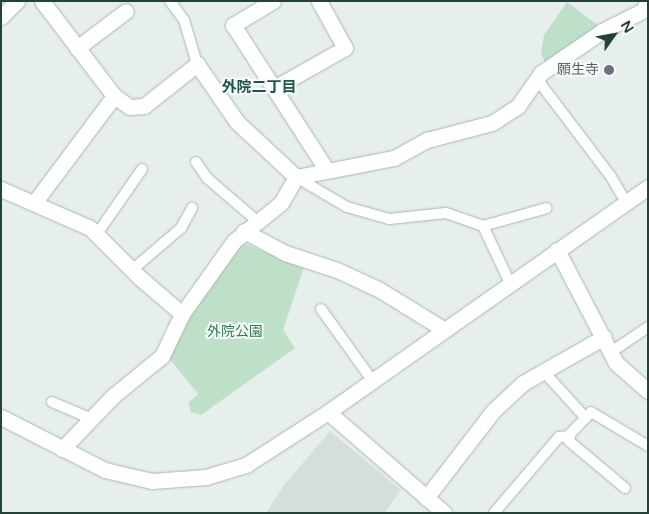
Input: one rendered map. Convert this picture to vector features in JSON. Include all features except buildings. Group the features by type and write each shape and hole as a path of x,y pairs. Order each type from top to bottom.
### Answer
{"street":[{"path":"1,17 17,1"},
{"path":"42,1 114,96 130,107 144,106 197,64 238,122 296,177"},
{"path":"273,1 233,25 326,169"},
{"path":"274,88 345,48 319,1"},
{"path":"62,449 113,396 162,356 182,314 234,241 281,203 296,177 326,169 394,158 427,140 492,124 518,106 541,73 602,31 646,7"},
{"path":"77,48 126,11"},
{"path":"34,203 114,96"},
{"path":"1,416 105,470 152,482 206,477 246,464 328,412 443,329 648,187"},
{"path":"1,189 90,228 132,270 182,314"},
{"path":"244,231 285,253 337,270 380,290 443,329"},
{"path":"557,250 616,363 648,391"},
{"path":"328,412 432,507 493,411 523,383 604,337"}],"lane":[{"path":"170,1 184,20 197,64"},
{"path":"537,79 611,177 626,202"},
{"path":"196,162 207,178 257,221"},
{"path":"97,234 142,169"},
{"path":"296,177 347,207 389,219 446,212 483,226 547,208"},
{"path":"132,270 181,228 192,208"},
{"path":"483,226 510,283"},
{"path":"322,309 372,380"},
{"path":"611,352 648,327"},
{"path":"544,372 584,417"},
{"path":"52,402 92,418"},
{"path":"625,488 569,441 570,436 584,417 591,412 648,446"},
{"path":"494,513 559,437 570,436"}],"shaded area":[{"path":"330,431 401,490 384,513 266,513 284,485"}],"green space":[{"path":"567,2 599,26 545,63 541,53 544,35"},
{"name":"外院公園","path":"245,244 304,267 283,330 295,348 201,415 191,412 188,403 198,394 168,357 193,307 233,248"}],"place":[{"name":"願生寺","path":"609,70"}],"district":[{"name":"外院二丁目","path":"259,88"}]}
